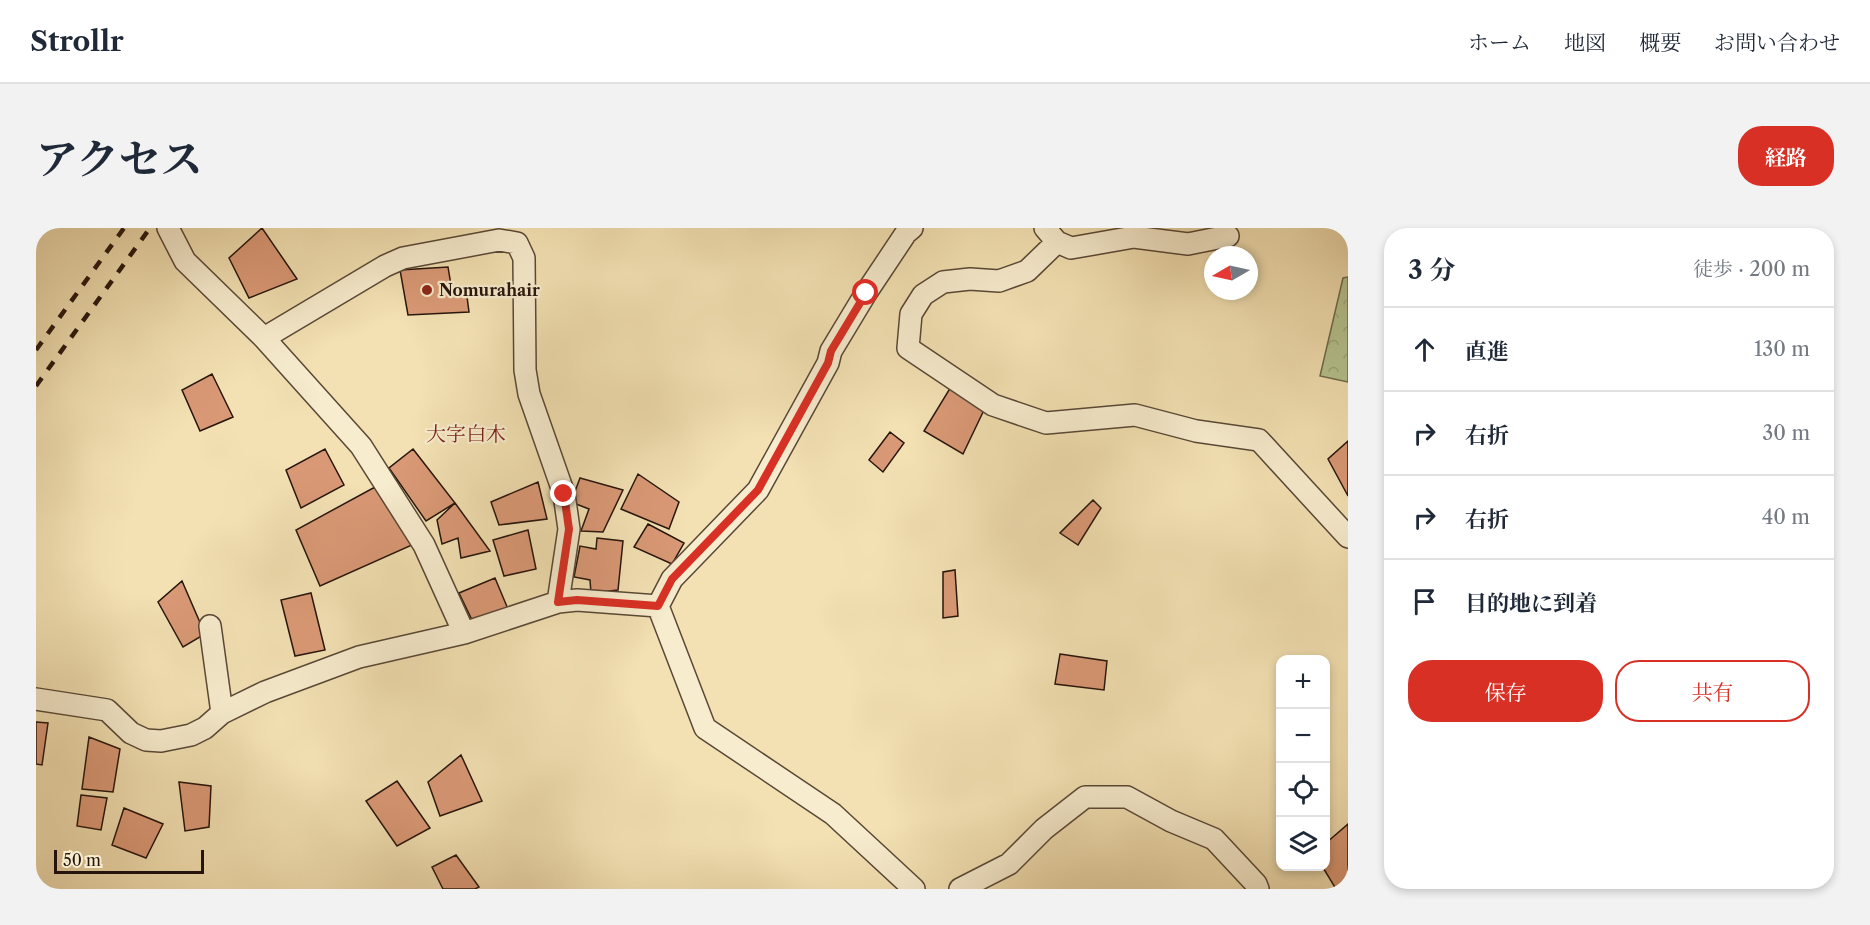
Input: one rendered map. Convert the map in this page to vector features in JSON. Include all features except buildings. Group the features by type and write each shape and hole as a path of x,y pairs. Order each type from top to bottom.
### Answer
{"street":[{"path":"168,228 185,261 264,338 361,446 424,545 464,633"},
{"path":"912,228 906,233 831,351 828,363 758,490 672,579 658,606 705,728 832,814 914,889"},
{"path":"1228,236 1188,244 1134,237 1071,248 1051,235 1027,270 999,281 970,279 943,282 923,295 911,314 908,348 993,405 1046,423 1135,415 1196,431 1259,440 1348,537"},
{"path":"264,338 385,266 403,258 499,240 517,243 524,258 525,370 529,394 564,494 569,529 558,602"},
{"path":"36,699 107,710 131,733 146,740 161,741 191,735 205,728 222,713 265,692 359,657 464,633 558,602 577,600 658,606"},
{"path":"210,626 222,713"},
{"path":"960,889 1009,864 1044,830 1085,797 1127,797 1171,821 1214,839 1256,884 1258,889"}],"green space":[{"path":"1348,277 1348,382 1320,376 1343,278"}],"railway":[{"path":"36,350 124,228"},
{"path":"36,386 150,228"}],"place":[{"name":"Nomurahair","path":"427,290"}],"district":[{"name":"大字白木","path":"466,434"}],"route":[{"path":"564,494 569,529 558,602 577,600 658,606 672,579 758,490 828,363 831,351 866,293"}]}
